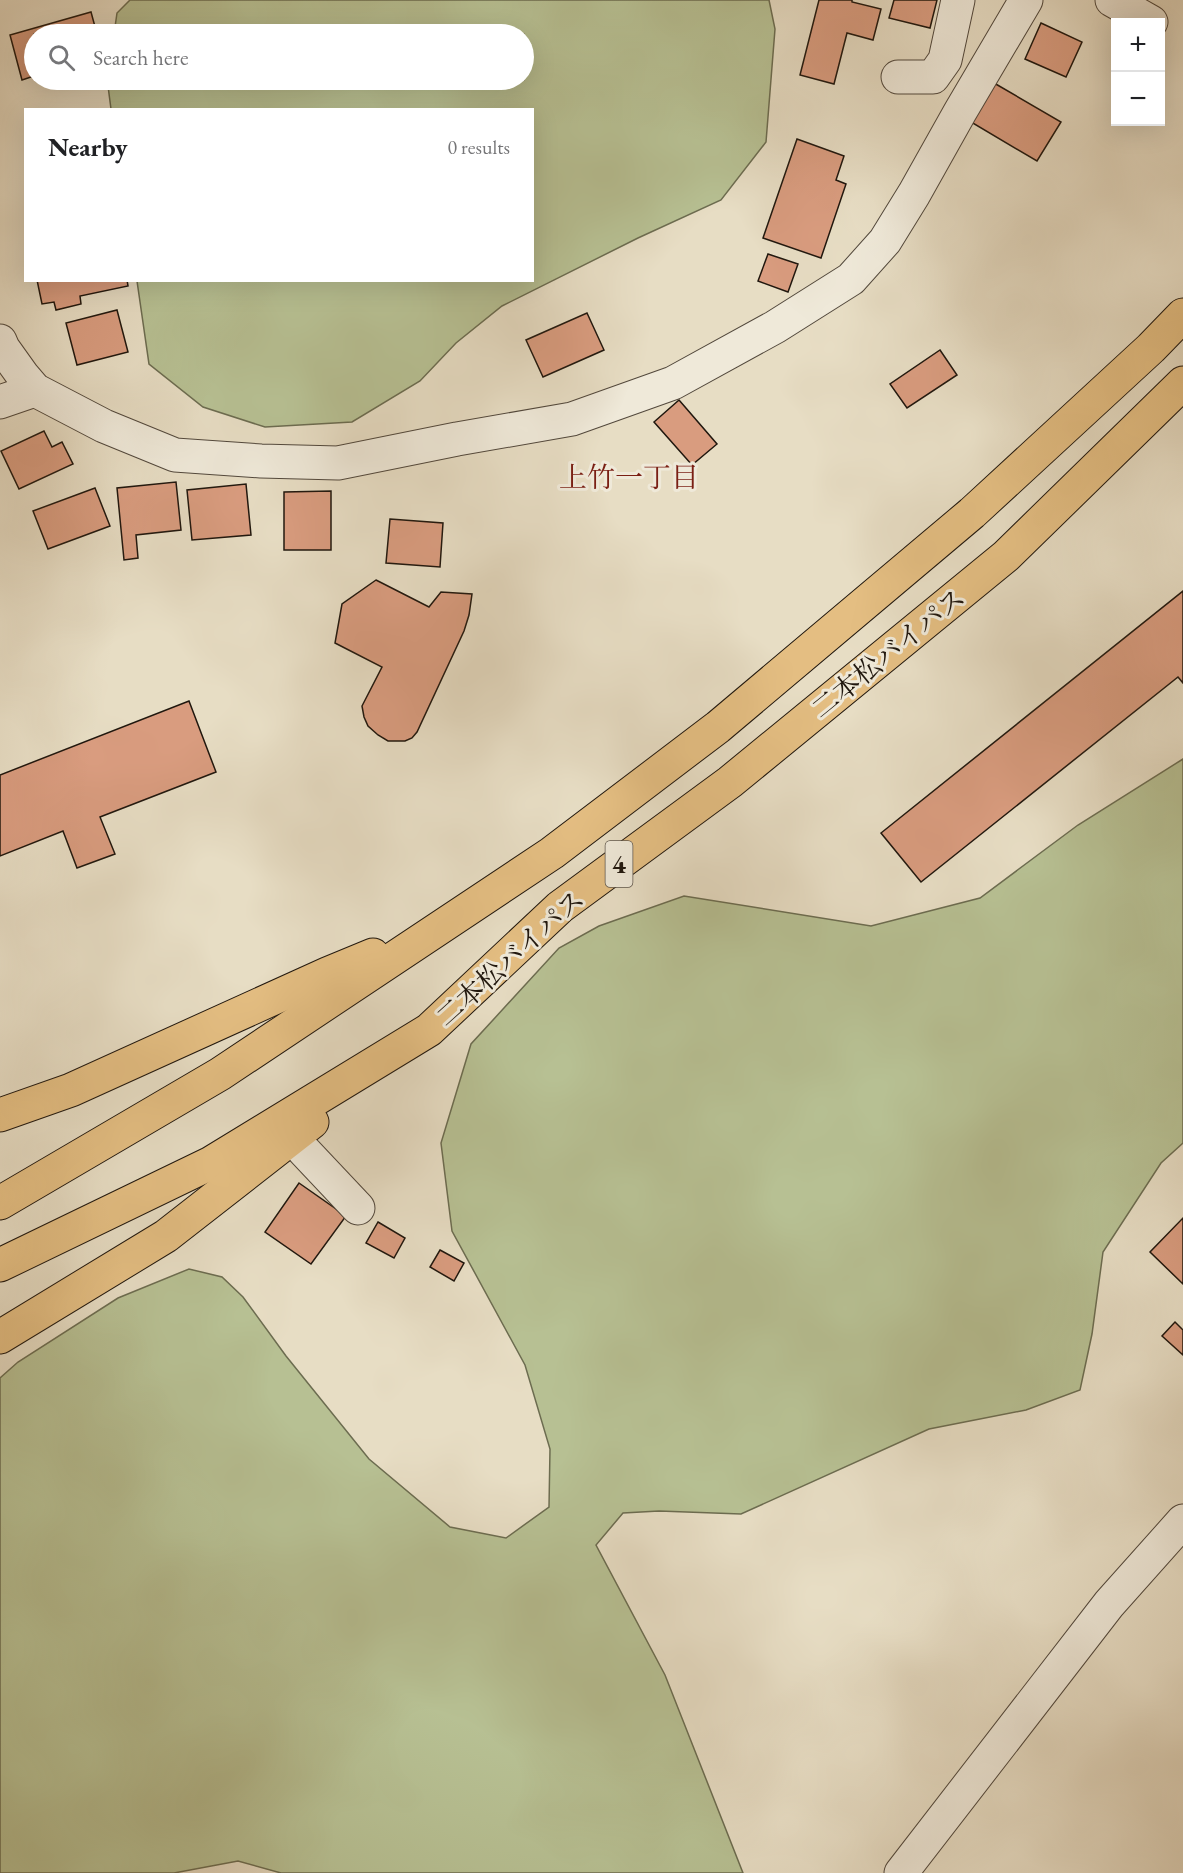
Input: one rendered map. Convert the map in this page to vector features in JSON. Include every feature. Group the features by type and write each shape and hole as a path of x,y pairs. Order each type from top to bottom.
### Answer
{"highway":[{"name":"二本松バイパス","path":"0,1203 220,1074 552,853 718,727 972,513 1151,348 1183,315"},
{"name":"二本松バイパス","path":"0,1265 211,1163 429,1030 560,907 730,782 1006,556 1183,383"},
{"path":"0,1115 71,1090 327,974 441,926"},
{"path":"0,1337 166,1236 429,1030"}],"street":[{"path":"898,77 933,77 945,60 958,0"},
{"path":"0,341 35,390 104,426 176,455 261,461 338,463 457,438 572,419 673,384 776,327 851,279 891,232 1026,0"},
{"path":"1112,0 1144,18"},
{"path":"0,402 35,390"},
{"path":"292,1138 358,1208"},
{"path":"901,1873 1108,1604 1183,1521"}],"green space":[{"path":"130,0 769,0 775,29 766,142 721,200 638,238 502,306 456,343 420,381 352,422 265,427 203,407 149,364 137,282 534,282 534,108 111,108 109,90 534,90 534,24 115,24 117,13"},
{"path":"1183,759 1183,1143 1161,1163 1103,1252 1092,1334 1080,1390 1026,1410 929,1429 741,1514 659,1511 623,1513 596,1545 665,1675 743,1873 281,1873 238,1861 174,1873 0,1873 0,1378 18,1362 118,1298 189,1269 222,1277 243,1297 286,1356 369,1459 450,1527 506,1538 549,1507 550,1449 525,1365 452,1231 441,1143 471,1044 559,948 599,926 684,896 871,926 980,898 1078,825"}],"building":[{"path":"819,0 852,0 852,2 881,9 873,40 847,33 834,84 800,75"},
{"path":"894,0 937,0 930,28 889,18"},
{"path":"91,12 94,24 49,24"},
{"path":"1041,23 1082,42 1066,77 1025,59"},
{"path":"24,31 24,79 22,80 10,35"},
{"path":"994,83 1061,122 1037,161 971,122"},
{"path":"797,139 844,156 836,180 846,184 821,258 763,238"},
{"path":"768,254 798,264 788,292 758,281"},
{"path":"37,282 127,282 128,286 80,296 81,304 56,310 54,302 42,304"},
{"path":"117,310 128,352 77,365 66,323"},
{"path":"587,313 604,350 543,377 526,340"},
{"path":"940,350 957,375 907,408 890,384"},
{"path":"679,400 717,444 692,465 654,422"},
{"path":"44,431 52,447 62,442 73,464 19,489 1,451"},
{"path":"176,482 181,530 136,535 138,558 124,560 117,488"},
{"path":"246,484 251,535 192,540 187,490"},
{"path":"95,488 110,526 48,549 33,511"},
{"path":"331,491 331,550 284,550 284,492"},
{"path":"390,519 443,523 440,567 386,563"},
{"path":"376,580 429,607 441,592 472,594 464,631 417,732 405,741 388,741 368,726 364,717 362,706 382,667 335,643 342,604"},
{"path":"1183,591 1183,683 1178,677 921,882 881,833"},
{"path":"189,701 216,772 100,817 115,854 77,868 63,831 0,856 0,775"},
{"path":"299,1183 346,1216 311,1264 265,1232"},
{"path":"1183,1218 1183,1284 1150,1252"},
{"path":"378,1222 405,1238 394,1258 366,1243"},
{"path":"440,1250 464,1263 454,1281 430,1267"},
{"path":"1175,1322 1183,1330 1183,1355 1162,1336"}],"district":[{"name":"上竹一丁目","path":"629,477"}]}
